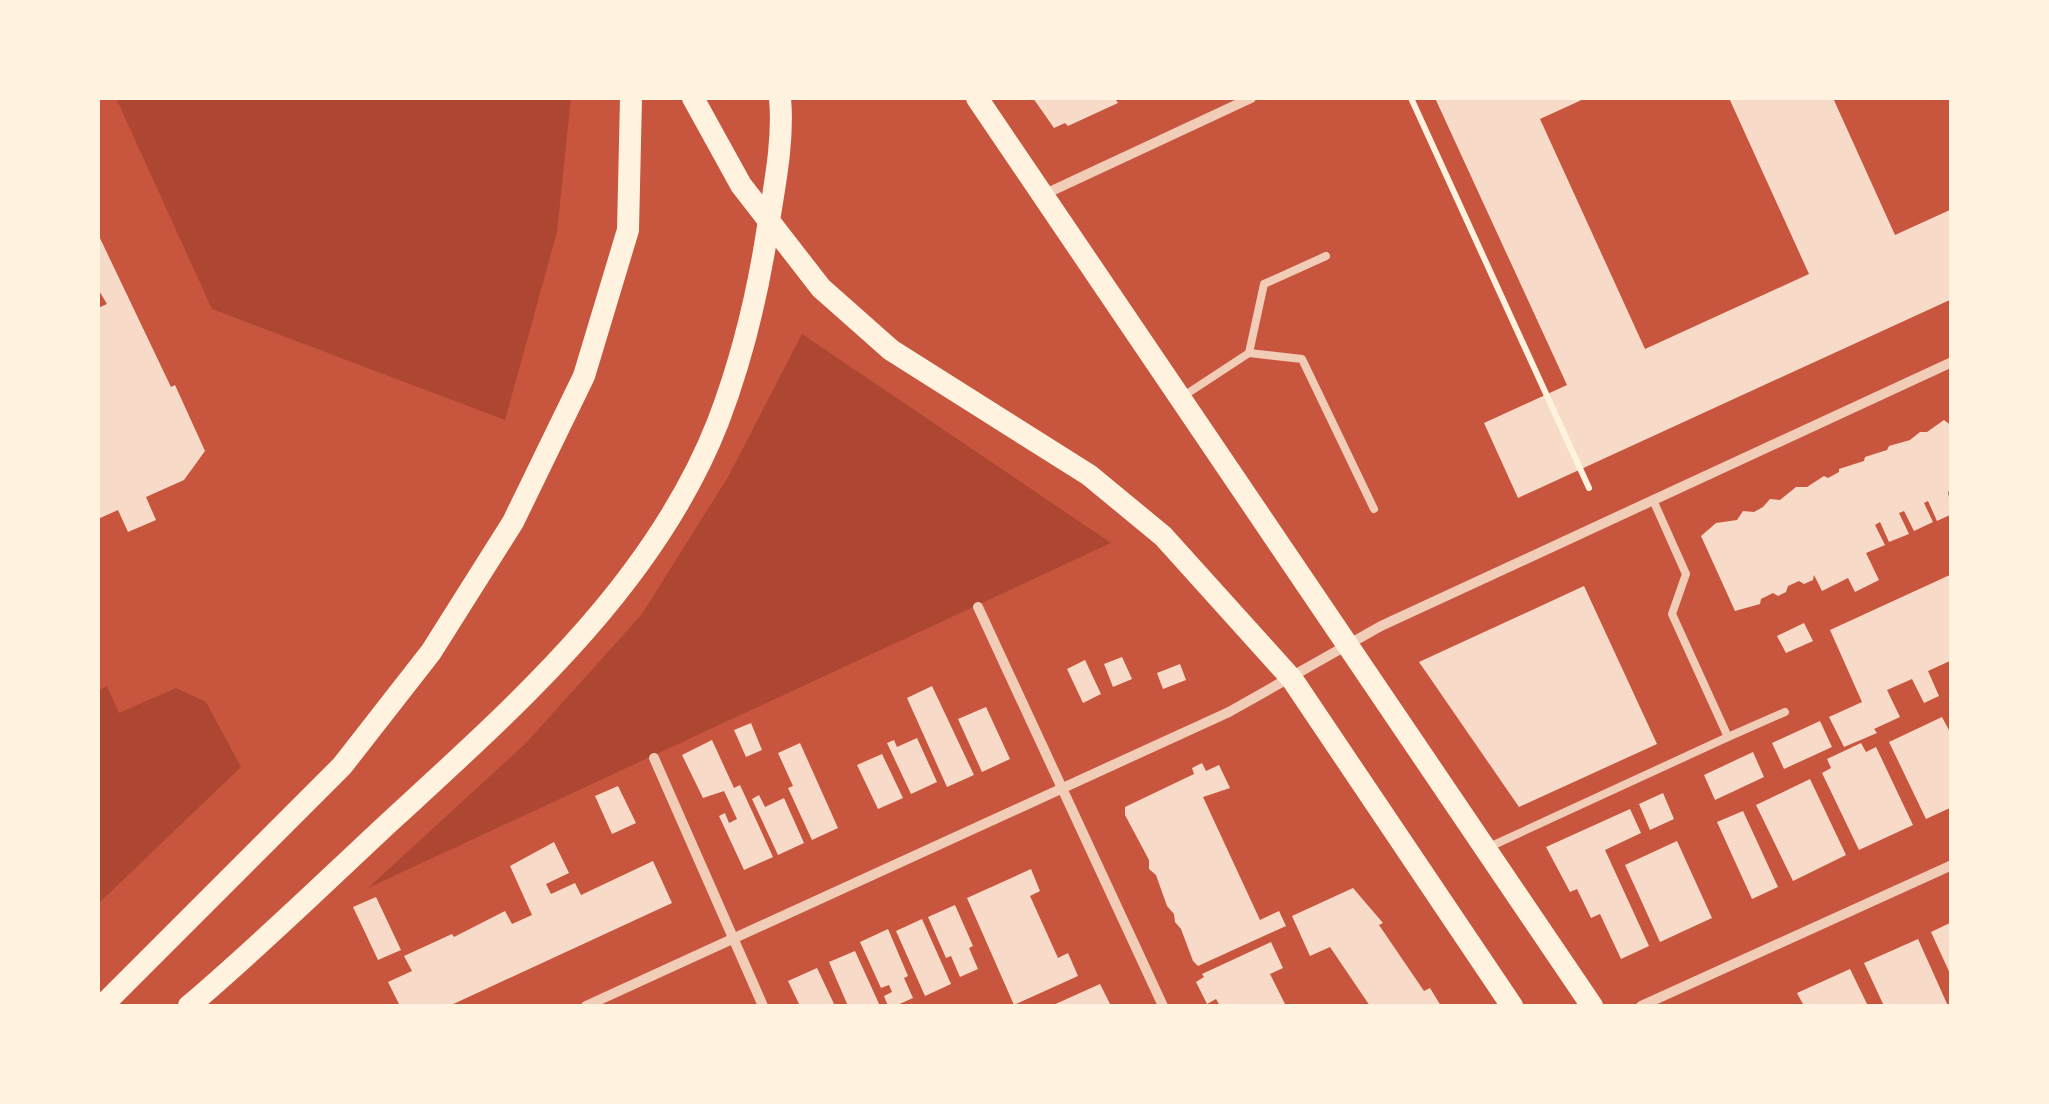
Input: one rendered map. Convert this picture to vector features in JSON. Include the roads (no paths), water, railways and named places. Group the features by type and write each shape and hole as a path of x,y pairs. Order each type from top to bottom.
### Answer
{"main road":[{"path":"102,1006 342,766 431,652 513,522 584,376 628,230 631,98"},
{"path":"693,98 741,185 821,288 891,350 1089,476 1148,524 1292,678 1512,1006"},
{"path":"977,98 1592,1006"},
{"path":"190,1006 498,722 615,596 656,538 717,424 739,356 759,282 779,153 781,101"}],"street":[{"path":"1044,194 1251,98"},
{"path":"586,1006 1229,712 1381,626 1952,362"},
{"path":"978,606 1163,1006"},
{"path":"654,758 763,1006"},
{"path":"1641,1006 1952,866"}],"lane":[{"path":"1249,352 1264,284 1326,256"},
{"path":"1181,397 1249,352 1302,359 1374,509"},
{"path":"1652,500 1686,574 1672,614 1728,738"},
{"path":"1486,849 1785,712"}]}
